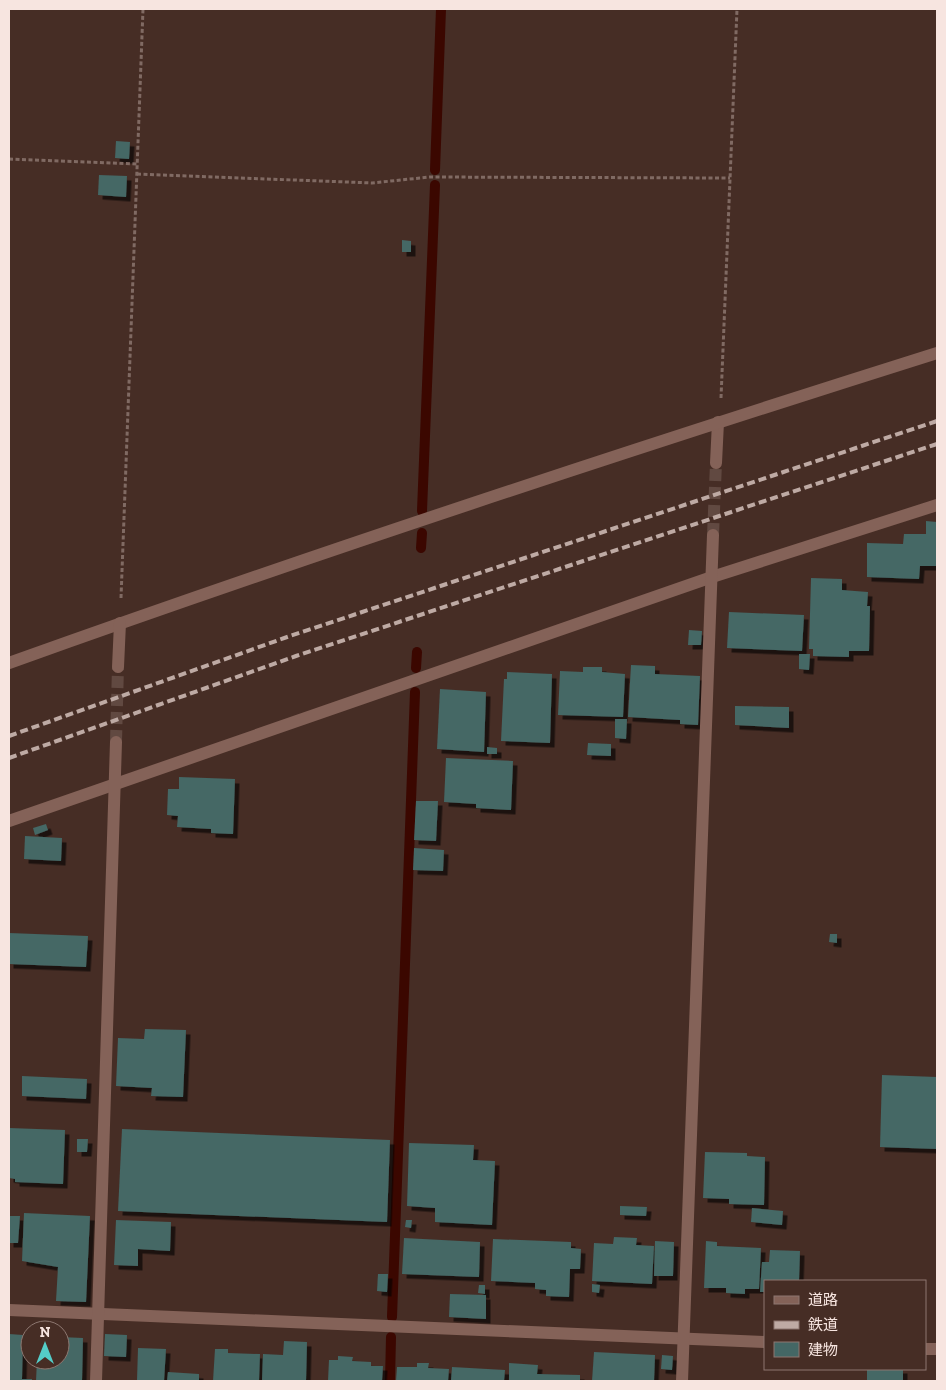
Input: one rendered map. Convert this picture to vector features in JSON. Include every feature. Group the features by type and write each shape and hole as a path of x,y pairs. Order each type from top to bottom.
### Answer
{"street":[{"path":"9,663 120,623 718,422 937,353"},
{"path":"716,463 718,422"},
{"path":"9,821 712,577 937,505"},
{"path":"682,1381 713,535"},
{"path":"118,667 120,623"},
{"path":"96,1381 116,742"},
{"path":"9,1310 764,1342"}],"path":[{"path":"120,623 143,9"},
{"path":"718,422 723,381 736,9"},
{"path":"9,159 137,164"},
{"path":"137,174 372,183 430,177 730,178"}],"building":[{"path":"116,141 130,142 129,159 115,158"},
{"path":"99,175 127,176 126,197 98,195"},
{"path":"402,240 411,241 411,252 402,252"},
{"path":"926,521 937,522 937,566 920,566 919,579 867,577 867,543 903,544 904,534 926,534"},
{"path":"811,578 842,579 842,590 868,592 867,606 870,606 869,651 849,651 849,657 813,656 813,649 809,649"},
{"path":"729,612 804,615 802,651 727,648"},
{"path":"689,630 702,631 701,645 688,645"},
{"path":"799,654 810,654 809,670 799,669"},
{"path":"631,665 655,666 655,674 700,676 698,725 680,724 680,720 628,717"},
{"path":"583,667 602,667 602,672 625,674 623,717 558,715 560,671 583,672"},
{"path":"507,672 552,674 550,743 501,741 504,679 507,679"},
{"path":"440,689 486,692 484,752 437,749"},
{"path":"735,706 789,707 789,728 735,725"},
{"path":"615,719 627,719 626,739 615,738"},
{"path":"588,743 611,744 611,756 587,755"},
{"path":"487,747 497,748 497,754 487,754"},
{"path":"446,758 513,761 511,810 476,808 476,804 444,802"},
{"path":"179,777 235,779 233,834 211,833 211,829 177,827 178,816 167,815 168,789 179,789"},
{"path":"416,801 438,801 436,841 414,840"},
{"path":"46,824 48,830 35,835 33,828"},
{"path":"25,836 62,838 61,861 24,859"},
{"path":"414,848 444,850 443,871 413,870"},
{"path":"9,933 88,936 86,967 9,964"},
{"path":"830,934 837,934 837,943 829,942"},
{"path":"145,1029 186,1030 183,1097 151,1096 152,1088 116,1086 118,1038 144,1039"},
{"path":"882,1075 937,1077 937,1149 880,1147"},
{"path":"22,1076 87,1079 86,1099 22,1096"},
{"path":"9,1128 65,1130 63,1184 15,1182 15,1179 9,1178"},
{"path":"122,1129 390,1140 387,1222 118,1211"},
{"path":"77,1139 88,1139 87,1152 77,1152"},
{"path":"409,1143 474,1145 473,1160 495,1161 492,1225 435,1222 435,1208 407,1206"},
{"path":"705,1152 747,1153 747,1156 765,1157 764,1205 729,1204 729,1199 703,1198"},
{"path":"620,1206 647,1207 646,1216 620,1215"},
{"path":"752,1208 783,1211 782,1225 751,1222"},
{"path":"24,1213 90,1216 86,1302 56,1301 58,1267 22,1261"},
{"path":"9,1216 20,1216 18,1243 9,1243"},
{"path":"116,1220 171,1222 170,1251 138,1249 138,1266 114,1265"},
{"path":"406,1220 412,1220 411,1228 405,1227"},
{"path":"614,1237 637,1238 636,1245 654,1246 652,1284 592,1281 594,1243 613,1244"},
{"path":"404,1238 480,1242 479,1277 402,1274"},
{"path":"493,1239 571,1242 571,1248 581,1249 580,1269 570,1269 569,1297 546,1296 546,1290 535,1289 535,1283 491,1281"},
{"path":"655,1241 674,1242 673,1276 654,1276"},
{"path":"706,1241 717,1242 717,1246 761,1248 759,1289 745,1289 745,1294 726,1293 726,1288 704,1288"},
{"path":"770,1250 800,1251 799,1280 764,1280 764,1292 760,1292 762,1262 769,1262"},
{"path":"378,1274 388,1274 387,1292 377,1291"},
{"path":"592,1284 600,1285 599,1293 592,1292"},
{"path":"479,1285 485,1285 485,1294 478,1293"},
{"path":"450,1294 486,1295 486,1319 449,1317"},
{"path":"9,1334 20,1335 20,1370 22,1370 22,1379 32,1379 32,1381 9,1381"},
{"path":"105,1334 127,1335 126,1357 104,1356"},
{"path":"70,1337 83,1338 82,1381 36,1381 37,1370 70,1370"},
{"path":"284,1341 307,1342 306,1381 262,1381 263,1354 283,1355"},
{"path":"138,1348 166,1349 164,1381 137,1381"},
{"path":"215,1349 228,1349 228,1353 260,1354 259,1381 213,1381"},
{"path":"594,1352 655,1355 654,1381 592,1381"},
{"path":"662,1355 673,1356 672,1370 661,1369"},
{"path":"338,1356 353,1357 352,1361 371,1362 371,1366 383,1366 382,1381 328,1381 329,1360 338,1360"},
{"path":"417,1363 429,1363 428,1368 449,1369 448,1381 396,1381 397,1367 417,1367"},
{"path":"509,1363 538,1365 537,1374 580,1375 580,1381 509,1381"},
{"path":"452,1367 505,1370 504,1381 451,1381"},
{"path":"867,1370 903,1370 903,1381 867,1381"},
{"path":"168,1372 199,1374 199,1381 167,1381"}],"waterway":[{"path":"435,170 441,9"},
{"path":"422,511 435,185"},
{"path":"421,548 422,533"},
{"path":"416,668 417,652"},
{"path":"392,1317 415,692"},
{"path":"390,1381 391,1337"}],"tunnel":[{"path":"713,535 716,463"},
{"path":"116,742 118,667"}],"railway":[{"path":"9,736 290,636 937,421"},
{"path":"9,758 296,656 937,444"}]}
